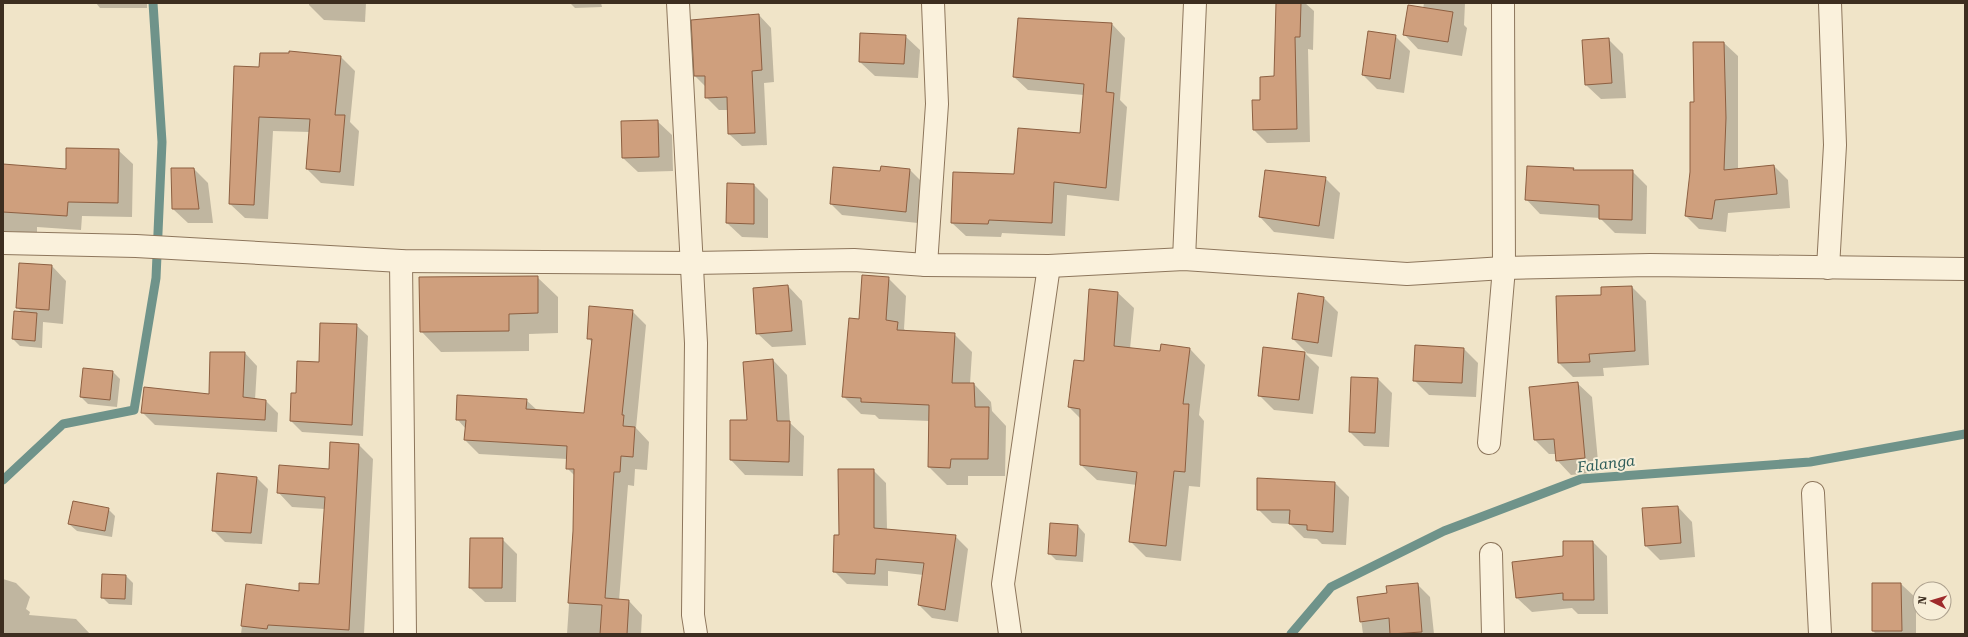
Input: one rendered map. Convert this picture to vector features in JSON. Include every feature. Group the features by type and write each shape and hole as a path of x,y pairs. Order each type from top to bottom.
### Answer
{"street":[{"path":"678,3 696,343 693,614 696,634"},
{"path":"926,265 937,104 933,3"},
{"path":"1184,259 1195,3"},
{"path":"1489,443 1504,268 1503,3"},
{"path":"1828,268 1834,145 1830,3"},
{"path":"3,243 136,246 400,261 692,263 854,260 926,265 1049,266 1184,259 1407,274 1504,268 1650,265 1965,269"},
{"path":"400,261 405,634"},
{"path":"1010,634 1003,584 1049,266"},
{"path":"1813,493 1820,634"},
{"path":"1491,554 1493,634"}],"building":[{"path":"1276,3 1301,3 1300,37 1295,37 1297,129 1253,130 1252,100 1260,100 1260,77 1274,76"},
{"path":"1408,5 1453,12 1448,42 1403,35"},
{"path":"759,14 762,70 752,71 755,133 728,134 727,97 705,98 705,76 694,76 691,20"},
{"path":"1018,18 1112,23 1106,92 1114,93 1106,188 1054,182 1052,223 989,220 988,224 951,223 953,172 1014,174 1018,128 1080,133 1084,84 1013,77"},
{"path":"1368,31 1396,35 1390,79 1362,75"},
{"path":"860,33 906,35 904,64 859,62"},
{"path":"1609,38 1612,83 1585,85 1582,40"},
{"path":"1693,42 1724,42 1726,118 1724,170 1774,165 1777,194 1715,200 1712,219 1685,216 1690,172 1690,102 1694,102"},
{"path":"289,51 341,56 335,115 345,115 340,172 306,169 310,119 259,117 254,205 229,204 234,66 259,67 260,53 289,53"},
{"path":"658,120 659,157 622,158 621,121"},
{"path":"66,148 119,149 118,203 68,202 67,216 3,212 3,164 66,169"},
{"path":"881,166 910,169 906,212 830,204 833,167 880,171"},
{"path":"1527,166 1574,168 1573,170 1633,170 1632,220 1599,219 1599,205 1525,200"},
{"path":"171,168 194,168 199,209 172,209"},
{"path":"1265,170 1326,177 1319,226 1259,217"},
{"path":"727,183 754,184 754,224 726,223"},
{"path":"19,263 52,265 49,310 16,308"},
{"path":"862,275 889,277 886,320 898,322 897,330 955,333 952,383 974,383 975,407 989,407 988,459 951,459 950,468 928,467 929,405 861,402 861,398 842,397 849,318 859,319"},
{"path":"538,276 538,313 509,314 509,331 420,332 419,277"},
{"path":"788,285 792,331 756,334 753,288"},
{"path":"1632,286 1635,351 1589,354 1590,362 1558,363 1556,296 1601,295 1601,287"},
{"path":"1089,289 1118,292 1114,346 1160,351 1161,344 1190,348 1183,404 1189,404 1185,472 1174,471 1166,546 1129,542 1137,472 1080,465 1080,409 1068,407 1074,360 1084,361"},
{"path":"1298,293 1324,297 1318,343 1292,339"},
{"path":"589,306 633,310 622,415 624,415 623,426 635,427 633,457 621,456 620,472 614,472 605,598 629,600 627,634 600,634 602,605 568,603 573,531 574,469 566,469 567,446 464,440 466,420 456,420 457,395 527,399 526,409 584,413 592,339 587,339"},
{"path":"14,311 37,313 35,341 12,339"},
{"path":"320,323 357,324 352,425 290,421 291,393 296,393 297,361 319,362"},
{"path":"1415,345 1464,348 1462,383 1413,381"},
{"path":"1263,347 1305,352 1299,400 1258,396"},
{"path":"210,352 245,352 243,397 266,400 265,420 141,413 144,387 209,394"},
{"path":"773,359 777,421 790,421 789,462 730,460 730,420 747,420 743,362"},
{"path":"83,368 113,371 110,400 80,397"},
{"path":"1351,377 1378,378 1375,433 1349,432"},
{"path":"1578,382 1585,458 1556,461 1554,439 1534,440 1529,387"},
{"path":"330,442 359,444 349,630 268,625 267,629 241,626 246,584 299,591 299,583 319,584 325,497 277,493 279,465 329,469"},
{"path":"838,469 874,469 874,528 956,535 945,610 918,605 924,563 876,559 875,574 833,572 834,535 839,535"},
{"path":"217,473 257,477 251,533 212,531"},
{"path":"1257,478 1335,482 1333,532 1307,530 1307,525 1289,524 1290,510 1257,510"},
{"path":"73,501 109,508 105,531 68,524"},
{"path":"1678,506 1681,543 1645,546 1642,508"},
{"path":"1050,523 1078,525 1076,556 1048,554"},
{"path":"470,538 503,538 502,588 469,588"},
{"path":"1563,541 1593,541 1594,600 1563,600 1563,593 1516,598 1512,562 1563,556"},
{"path":"102,574 126,575 125,599 101,598"},
{"path":"1418,583 1422,632 1390,634 1389,618 1360,622 1357,597 1387,593 1386,586"},
{"path":"1872,583 1901,583 1902,631 1872,631"}],"waterway":[{"path":"3,480 63,424 134,410 156,278 162,142 153,3"},
{"name":"Falanga","path":"1291,634 1331,587 1444,531 1581,479 1810,462 1965,434"}]}
